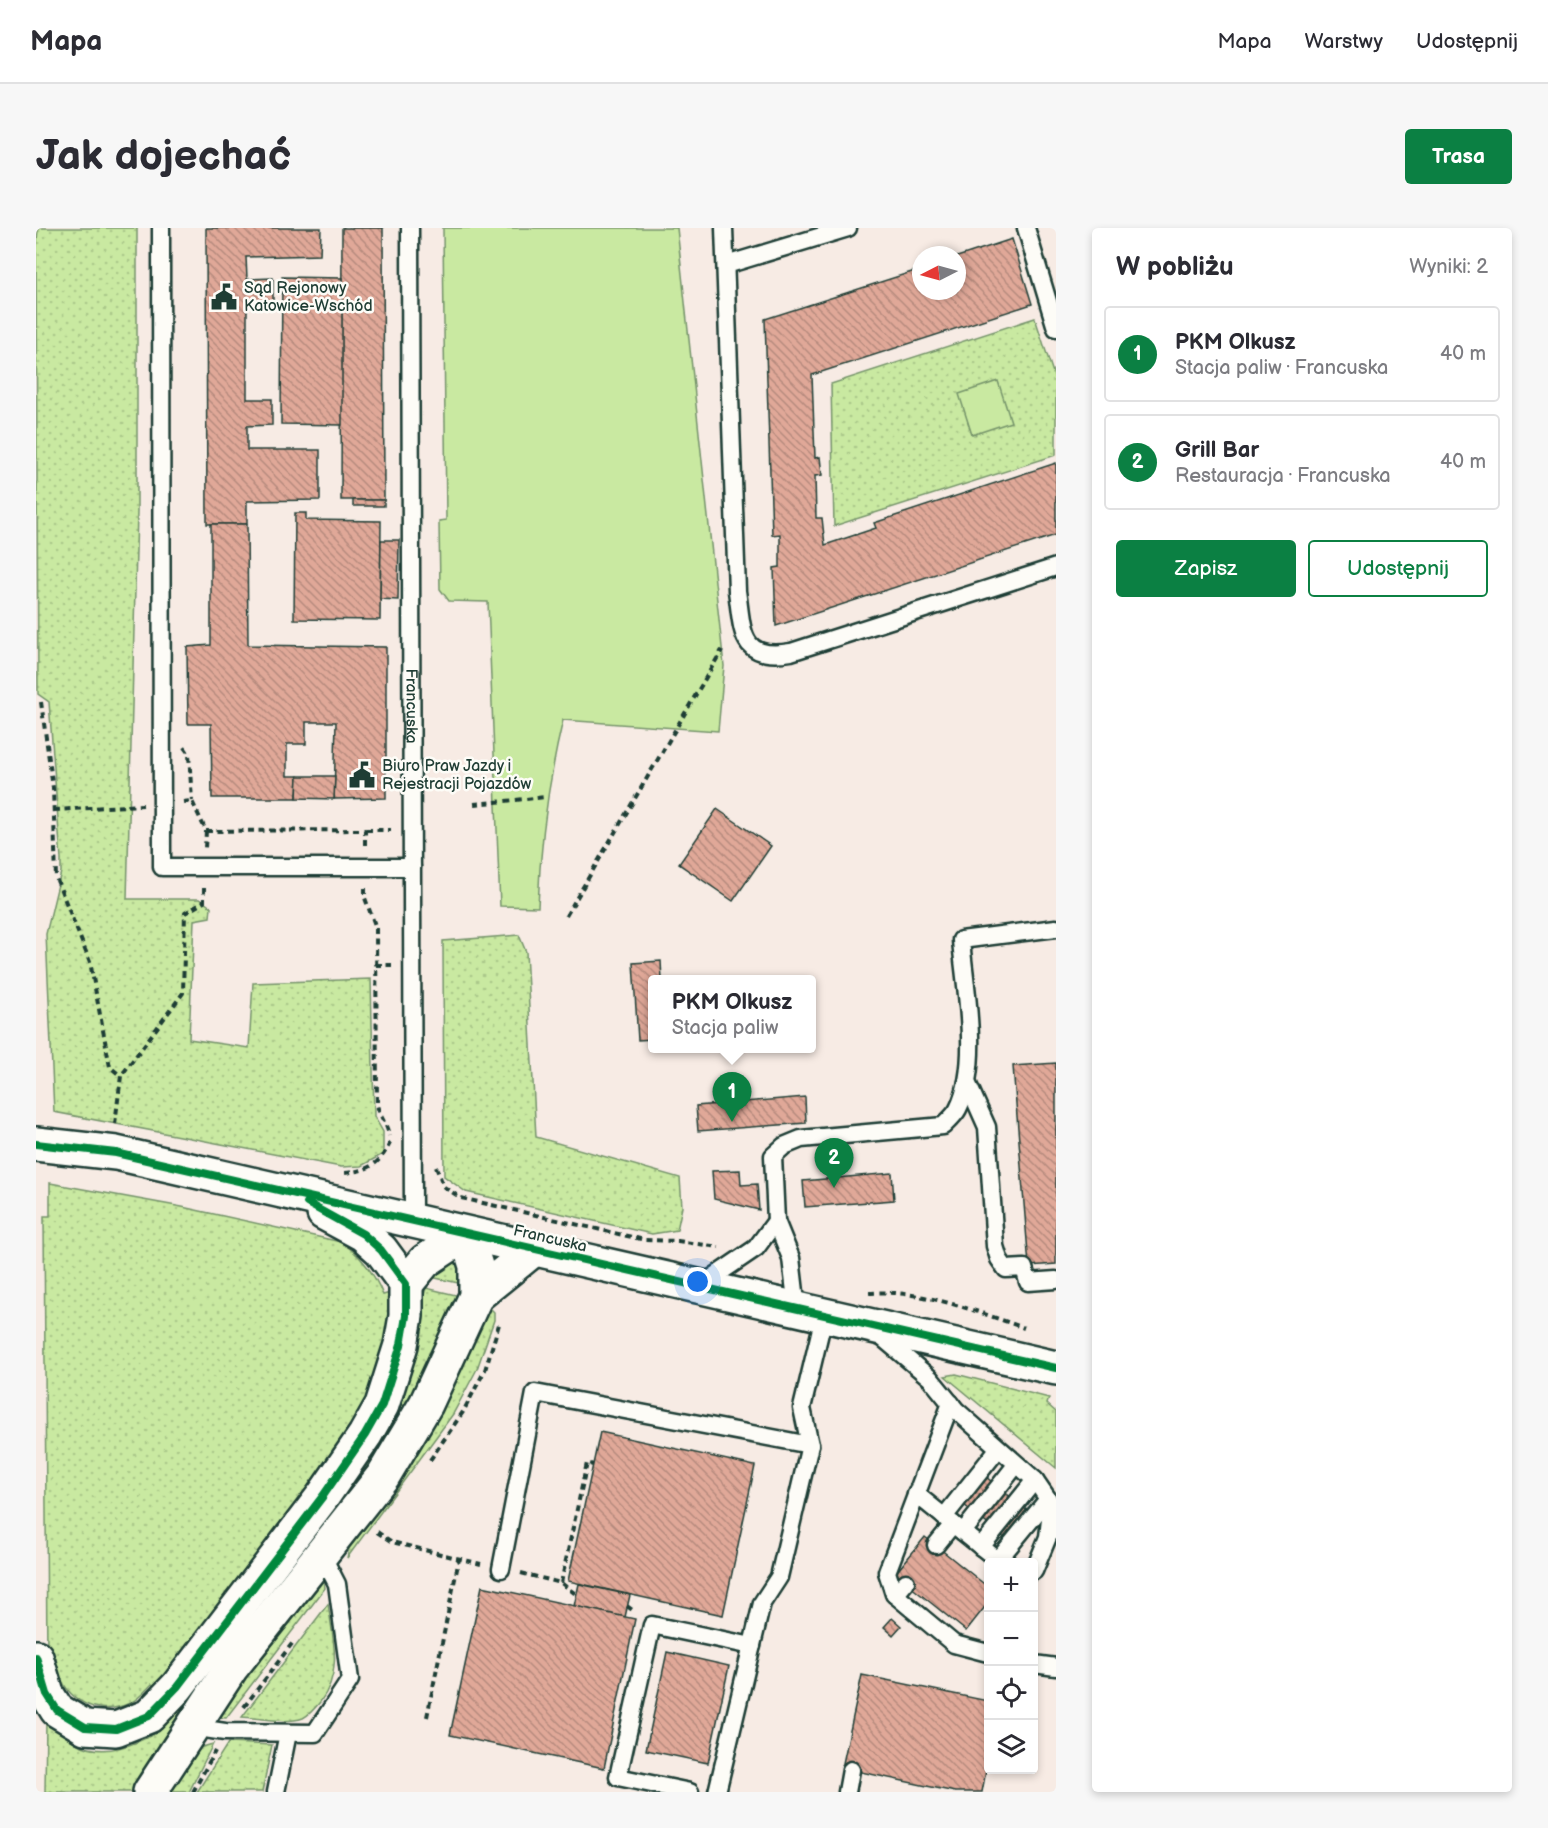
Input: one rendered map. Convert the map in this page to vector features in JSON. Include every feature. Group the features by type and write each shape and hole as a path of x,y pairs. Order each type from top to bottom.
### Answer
{"street":[{"name":"Francuska","path":"36,1144 116,1153 810,1312 867,1310 1056,1368"},
{"path":"291,1194 363,1234 381,1250 406,1284"},
{"path":"36,1657 47,1694 57,1710 85,1727 116,1729 149,1716 177,1687 323,1496 365,1435 382,1405 401,1345 406,1316 406,1284 413,1222"},
{"path":"150,1792 231,1668 388,1467 426,1404 476,1296 476,1266 466,1234 425,1261 406,1284"},
{"path":"476,1296 534,1250"}],"lane":[{"path":"161,228 162,867 412,867"},
{"name":"Francuska","path":"410,228 414,830 412,867 413,1222"},
{"path":"724,228 737,591 744,636 755,651 770,656 791,652 1056,567"},
{"path":"726,265 848,228"},
{"path":"1026,228 1056,328"},
{"path":"717,1792 762,1603 779,1577 810,1445 802,1408 810,1312 776,1221 773,1156 783,1146 801,1139 943,1126 957,1110 967,1082 970,1051 961,940 1056,927"},
{"path":"967,1082 987,1127 994,1246 999,1259 1006,1269 1024,1268 1028,1282 1056,1280"},
{"path":"698,1287 756,1248 776,1221"},
{"path":"867,1310 953,1406 1035,1480 1048,1499 1051,1511 1048,1537 1038,1561"},
{"path":"501,1569 535,1393 810,1445"},
{"path":"953,1406 916,1494 887,1572 954,1644 984,1652"},
{"path":"953,1524 998,1449"},
{"path":"936,1545 953,1524 1016,1465"},
{"path":"981,1547 1035,1480"},
{"path":"916,1494 994,1558"},
{"path":"1002,1558 1048,1499"},
{"path":"191,1727 225,1732 315,1733 350,1680 337,1584 321,1552"},
{"path":"690,1792 618,1777 652,1625 752,1646"},
{"path":"1038,1665 1056,1667"},
{"path":"276,1792 288,1733"},
{"path":"847,1792 851,1770"}],"path":[{"path":"566,916 722,650"},
{"path":"41,702 54,810 56,878 90,962 110,1067 121,1076"},
{"path":"474,804 546,797"},
{"path":"54,810 192,801 206,831 204,902 185,913 183,993 121,1076 116,1119"},
{"path":"343,1173 373,1167 382,1160 390,1143 388,1130 380,1119 377,1105 376,928 365,898 365,830"},
{"path":"206,831 414,830"},
{"path":"103,1125 126,1129"},
{"path":"436,1157 439,1179 444,1187 461,1198 645,1240 678,1241 726,1249"},
{"path":"867,1310 892,1292 974,1310 1035,1332"},
{"path":"561,1583 587,1463 593,1465"},
{"path":"376,1532 392,1542 561,1583 576,1595"},
{"path":"427,1717 459,1559"}],"green space":[{"path":"38,228 137,228 137,512 127,899 199,899 211,907 210,917 194,920 189,1039 249,1048 253,983 371,979 374,1116 383,1132 383,1154 361,1166 341,1167 54,1112 46,934 61,872 61,859 49,702 38,694 36,255"},
{"path":"443,228 677,228 724,666 718,731 563,720 546,813 538,907 500,906 488,602 449,601 440,589 439,521 446,520"},
{"path":"1035,318 1056,382 1056,455 834,526 831,384"},
{"path":"998,381 1011,422 972,435 959,394"},
{"path":"519,935 526,952 536,1137 680,1178 682,1207 677,1230 652,1234 466,1192 444,1176 443,941"},
{"path":"50,1183 182,1207 341,1242 366,1265 383,1295 390,1293 391,1337 356,1427 158,1690 152,1684 142,1695 117,1708 91,1706 80,1701 63,1683 58,1672 56,1658 47,1658 44,1216 50,1216"},
{"path":"458,1253 463,1284 431,1277"},
{"path":"426,1288 460,1296 431,1362 396,1426 331,1519 194,1698 132,1792 45,1792 46,1722 78,1744 99,1750 130,1745 159,1731 322,1519 421,1306"},
{"path":"489,1307 494,1312 494,1320 477,1369 453,1414 347,1558 351,1539"},
{"path":"956,1374 1049,1398 1047,1404 1056,1412 1056,1468 945,1376"},
{"path":"320,1577 323,1579 325,1588 226,1718 215,1717"},
{"path":"328,1604 334,1642 334,1667 332,1679 320,1702 308,1715 296,1720 281,1721 242,1717"},
{"path":"228,1743 272,1745 262,1792 197,1792"},
{"path":"213,1744 189,1792 166,1792 192,1750"}],"building":[{"path":"206,228 321,228 320,255 246,257 247,279 273,278 273,306 247,306 247,399 272,399 272,425 247,426 247,450 320,450 320,500 247,501 247,524 207,524"},
{"path":"342,228 383,228 384,500 341,500"},
{"path":"1012,239 1032,304 812,375 815,458 820,457 822,475 815,476 816,518 822,518 825,545 876,528 874,523 1056,463 1056,535 776,626 774,568 780,567 780,534 772,535 765,319 912,272 912,300 966,300 966,254"},
{"path":"282,277 342,278 342,425 281,424"},
{"path":"353,500 384,500 384,506 353,506"},
{"path":"295,513 306,513 306,520 381,521 380,620 294,619"},
{"path":"211,524 247,524 248,645 386,647 386,798 334,799 336,722 306,722 306,744 287,744 287,776 298,776 297,798 212,798 211,724 188,724 187,647 211,645"},
{"path":"381,540 399,540 398,600 380,599"},
{"path":"298,776 335,776 334,799 297,798"},
{"path":"717,809 771,846 733,901 679,864"},
{"path":"661,961 662,975 648,975 648,1039 638,1040 633,963"},
{"path":"1056,1063 1056,1264 1029,1266 1013,1066"},
{"path":"805,1097 806,1123 698,1131 696,1106"},
{"path":"740,1170 741,1185 757,1184 759,1210 714,1199 712,1171"},
{"path":"892,1173 894,1200 805,1207 803,1181"},
{"path":"600,1432 755,1466 723,1615 568,1581"},
{"path":"975,1468 1040,1521 1018,1549 953,1496"},
{"path":"925,1537 984,1584 984,1608 966,1631 895,1574"},
{"path":"579,1584 630,1595 625,1617 574,1606"},
{"path":"482,1586 635,1619 604,1768 450,1735"},
{"path":"892,1618 901,1626 893,1635 884,1627"},
{"path":"667,1652 729,1666 708,1763 646,1750"},
{"path":"862,1675 984,1700 985,1774 982,1792 955,1792 842,1768"}],"cycle path":[{"path":"36,1144 116,1153 1056,1368"},
{"path":"36,1657 47,1694 57,1710 85,1727 116,1729 149,1716 177,1687 323,1496 365,1435 382,1405 401,1345 406,1316 406,1284 381,1250 363,1234 307,1203"}],"place":[{"name":"Sąd Rejonowy Katowice-Wschód","path":"224,297"},
{"name":"Biuro Praw Jazdy i Rejestracji Pojazdów","path":"362,775"},
{"name":"PKM Olkusz","path":"732,1122"},
{"name":"Grill Bar","path":"834,1188"}]}
